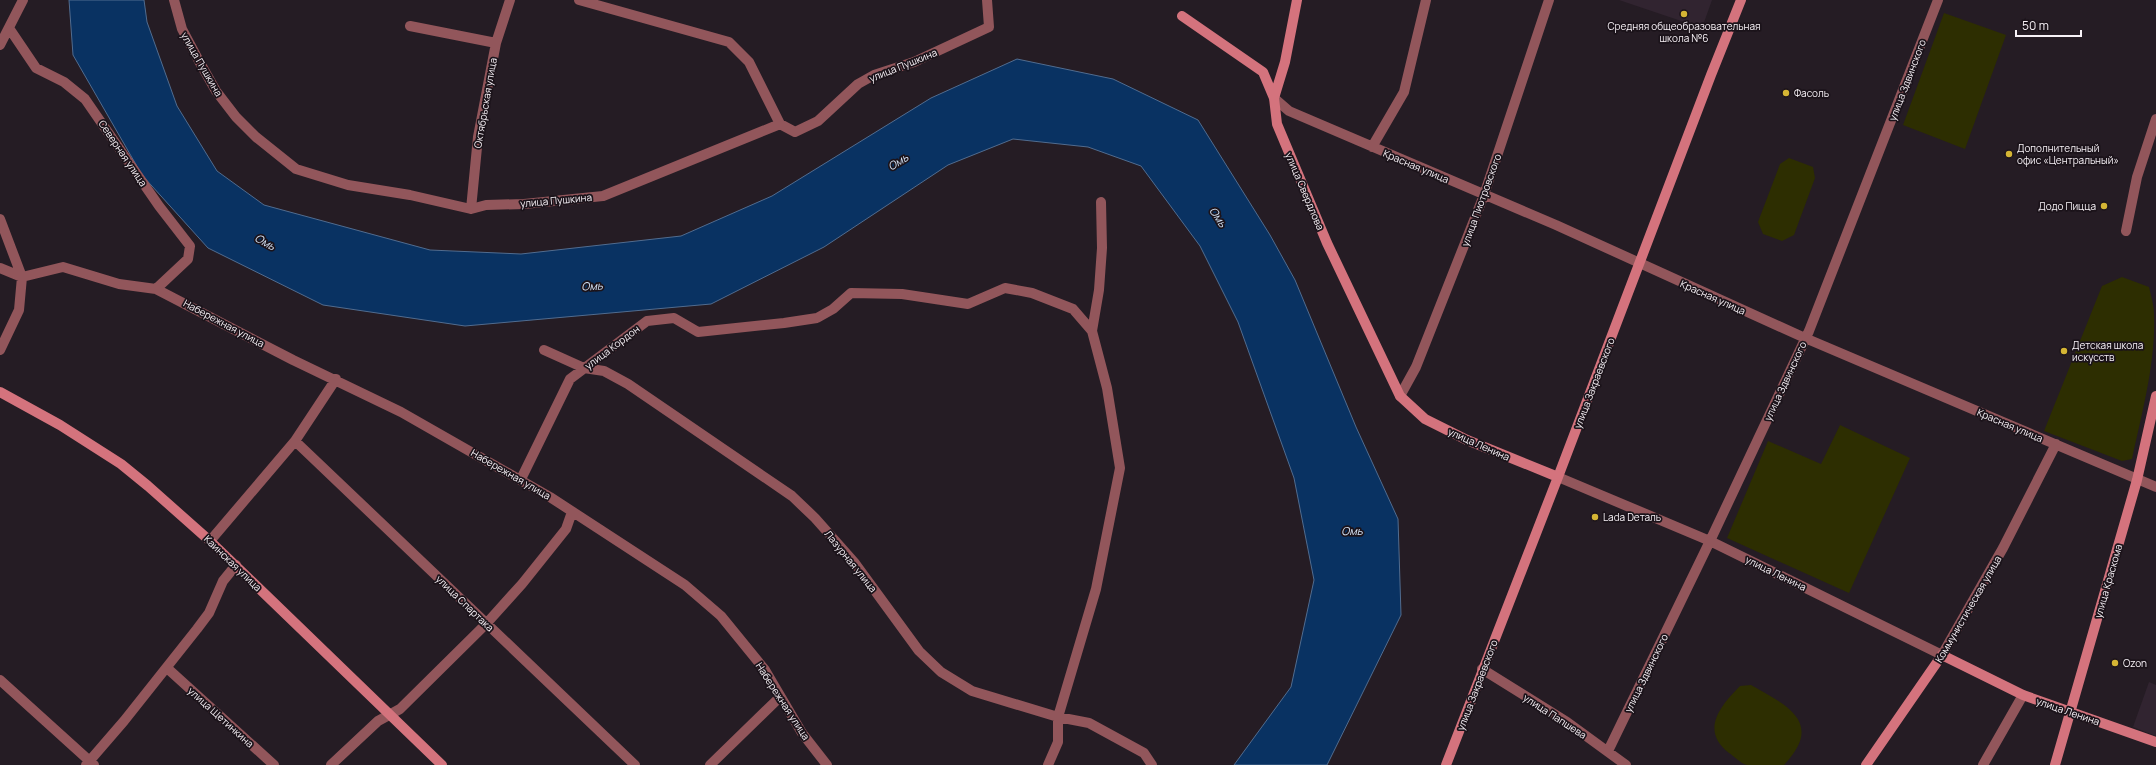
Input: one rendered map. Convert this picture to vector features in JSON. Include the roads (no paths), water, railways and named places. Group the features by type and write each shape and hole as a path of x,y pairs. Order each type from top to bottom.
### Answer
{"street":[{"path":"0,45 23,0"},
{"name":"улица Пушкина","path":"174,0 182,29 216,91 236,117 256,137 296,169 348,185 410,194 471,209 486,205 524,204 604,196 780,124 795,132 818,121 858,84 874,75 914,62 989,27 987,0"},
{"name":"Октябрьская улица","path":"471,209 478,137 496,43 510,0"},
{"path":"579,0 729,42 749,62 780,124"},
{"path":"1274,98 1285,62 1297,0"},
{"path":"1372,147 1404,92 1426,0"},
{"name":"улица Пиотровского","path":"1400,396 1416,367 1484,195 1549,0"},
{"name":"улица Закраевского","path":"1446,765 1482,669 1558,478 1711,75 1741,0"},
{"name":"улица Здвинского","path":"1608,751 1710,541 1805,338 1938,0"},
{"name":"улица Свердлова","path":"1182,16 1264,72 1274,98 1277,124 1327,243 1400,396"},
{"path":"410,26 496,43"},
{"name":"Северная улица","path":"9,28 36,68 64,82 85,99 159,206 190,246 188,259 156,289"},
{"name":"Красная улица","path":"1274,98 1289,111 1484,195 1805,338 2156,487"},
{"path":"2126,231 2137,177 2156,119"},
{"path":"1048,765 1058,742 1058,717 1096,589 1120,468 1107,388 1092,331 1099,290 1102,248 1101,202"},
{"path":"0,219 22,276 19,310 0,350"},
{"name":"Набережная улица","path":"22,276 63,266 119,284 156,289 408,416 521,479 685,585 721,616 765,670 802,733 827,765"},
{"path":"0,268 22,276"},
{"name":"улица Кордон","path":"521,479 570,379 647,321 674,318 698,332 817,318 832,309 851,293 902,294 968,304 1005,288 1032,293 1072,309 1092,331"},
{"name":"Лазурная улица","path":"544,350 584,368 604,371 628,384 792,496 815,518 854,562 919,650 942,672 972,691 1058,717 1089,723 1144,753 1152,765"},
{"path":"210,541 295,441 336,379"},
{"name":"Каинская улица","path":"0,392 60,425 121,464 236,565 442,765"},
{"name":"улица Ленина","path":"1400,396 1425,419 1467,440 1710,541 2023,695 2156,742"},
{"name":"улица Краскома","path":"2056,765 2137,480 2156,396"},
{"name":"улица Спартака","path":"295,441 635,765"},
{"name":"Коммунистическая улица","path":"1866,765 1942,655 2003,548 2056,444"},
{"path":"331,765 378,721 388,714 400,709 486,624 522,584 566,529 572,512"},
{"path":"0,680 90,764 209,613 222,581 236,565"},
{"name":"улица Щетинкина","path":"167,668 274,765"},
{"name":"улица Папшева","path":"1482,669 1608,751 1626,765"},
{"path":"1983,765 2023,695"},
{"path":"710,765 780,697"}],"water":[{"name":"Омь","path":"69,0 144,0 147,22 177,106 217,171 264,205 430,250 521,254 681,236 772,196 931,98 1017,59 1113,79 1198,120 1270,235 1295,280 1356,427 1398,519 1401,615 1327,765 1234,765 1291,687 1314,580 1294,478 1238,322 1200,246 1141,166 1088,147 1013,139 948,165 824,247 711,304 465,326 323,305 208,248 142,175 73,55"}],"place":[{"name":"Средняя общеобразовательная школа №6","path":"1684,14"},
{"name":"Фасоль","path":"1786,93"},
{"name":"Дополнительный офис «Центральный»","path":"2009,154"},
{"name":"Додо Пицца","path":"2104,206"},
{"name":"Детская школа искусств","path":"2064,351"},
{"name":"Lada Dеталь","path":"1595,517"},
{"name":"Ozon","path":"2115,663"}]}
